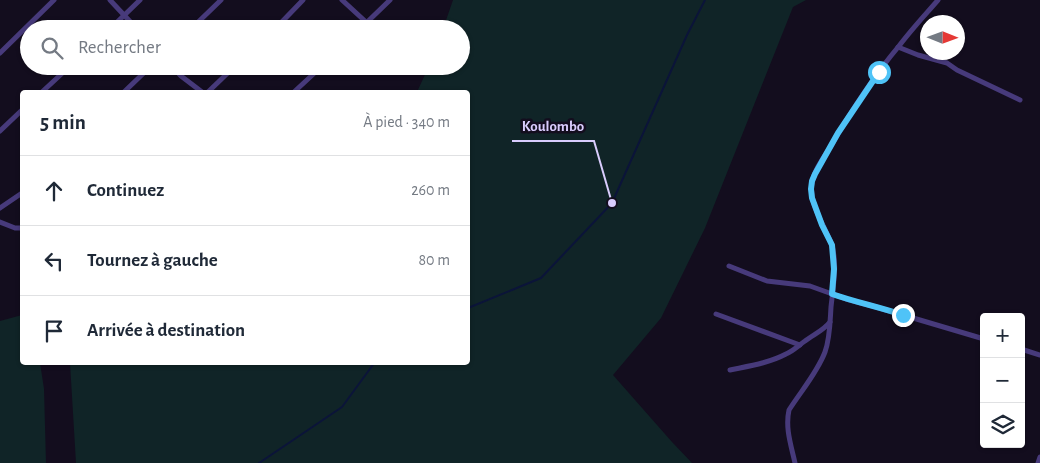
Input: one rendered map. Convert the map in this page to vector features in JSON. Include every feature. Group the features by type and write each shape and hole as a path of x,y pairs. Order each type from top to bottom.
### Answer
{"street":[{"path":"34,20 54,0"},
{"path":"110,0 129,20"},
{"path":"119,20 140,0"},
{"path":"200,20 221,0"},
{"path":"284,20 304,0"},
{"path":"342,0 364,20"},
{"path":"368,20 390,0"},
{"path":"795,463 787,418 789,410 820,364 825,351 829,336 834,269 832,245 812,198 812,181 838,133 863,94 898,47 938,0"},
{"path":"0,53 20,33"},
{"path":"898,47 947,63 957,70 1020,100"},
{"path":"44,90 60,75"},
{"path":"126,90 142,75"},
{"path":"180,75 199,90"},
{"path":"210,90 226,75"},
{"path":"296,90 312,75"},
{"path":"0,131 20,112"},
{"path":"0,208 20,194"},
{"path":"0,222 20,228"},
{"path":"729,266 767,281 810,286 846,299 980,338"},
{"path":"716,314 800,345"},
{"path":"730,370 775,359 787,354 821,332 830,321"},
{"path":"1025,351 1040,355"},
{"path":"1038,463 1040,457"}],"green space":[{"path":"453,0 806,0 793,7 705,228 661,318 613,375 692,463 76,463 70,365 470,365 470,90 418,90 425,75 470,75 470,20 446,20"},
{"path":"20,316 20,365 40,365 44,389 46,463 0,463 0,321"}],"waterway":[{"path":"470,307 541,278 612,203 687,35 705,0"},
{"path":"259,463 342,407 373,365"}],"place":[{"name":"Koulombo","path":"612,203"}],"route":[{"path":"879,72 838,133 815,174 811,189 812,198 822,225 832,245 834,269 832,294 903,315"}]}
